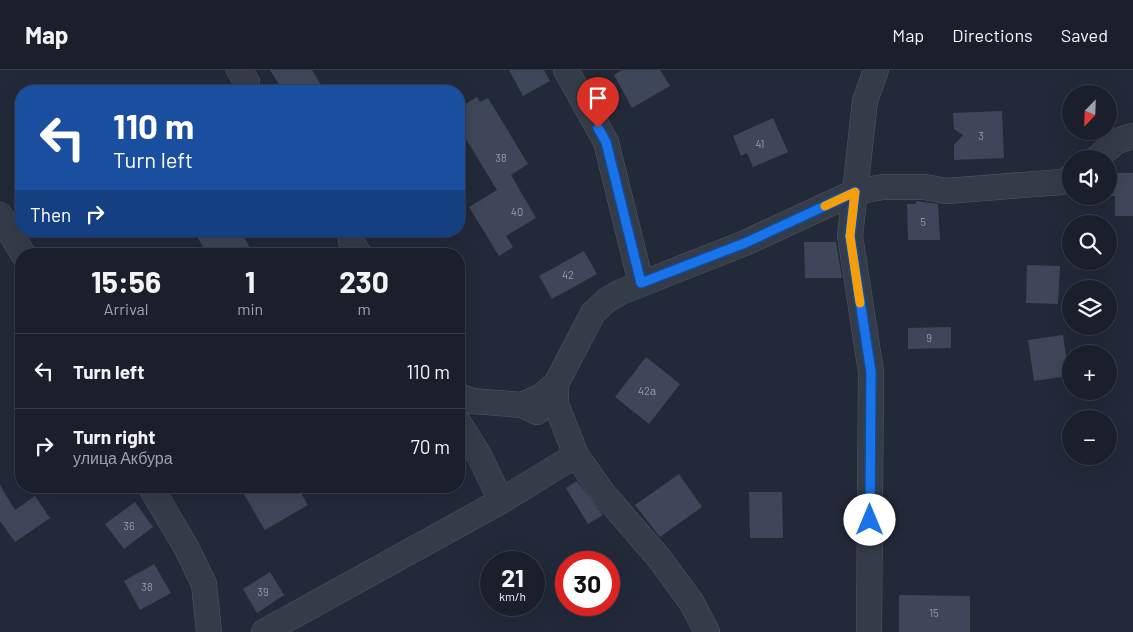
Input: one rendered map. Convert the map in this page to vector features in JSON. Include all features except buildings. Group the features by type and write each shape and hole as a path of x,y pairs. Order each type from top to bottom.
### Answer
{"street":[{"path":"566,70 606,142 641,283"},
{"path":"869,632 871,372 850,236 865,102 876,70"},
{"path":"1106,150 1117,141 1133,136"},
{"path":"465,398 503,405 522,405 540,398 556,384 593,313 607,300 641,283 745,243 855,192 883,188 926,187 946,191 1062,182"},
{"path":"0,215 19,248"},
{"path":"556,384 556,404 576,455 602,492 659,558 692,603 706,632"},
{"path":"522,405 564,425"},
{"path":"465,433 480,458 501,501"},
{"path":"264,632 501,501 576,455"},
{"path":"154,493 186,546 204,584 209,632"}],"slow traffic":[{"path":"825,206 855,192 850,236 860,303"}],"route":[{"path":"598,128 606,142 641,283 745,243 855,192 850,236 871,372 870,520"}]}
